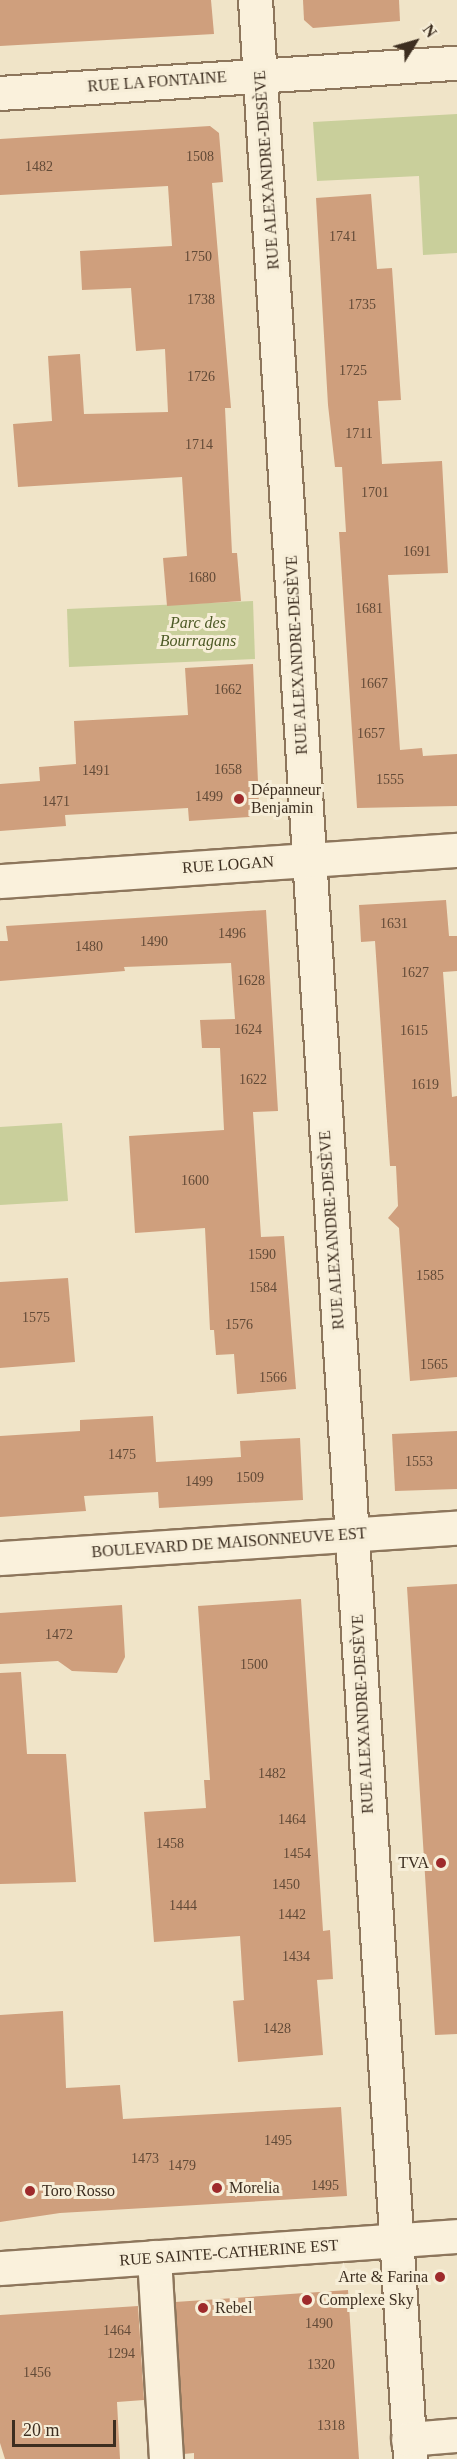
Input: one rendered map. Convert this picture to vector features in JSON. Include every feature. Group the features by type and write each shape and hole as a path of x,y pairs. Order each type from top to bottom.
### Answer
{"street":[{"name":"RUE ALEXANDRE-DESÈVE","path":"255,0 409,2449"},
{"name":"RUE LA FONTAINE","path":"0,93 457,63"},
{"name":"RUE LOGAN","path":"0,881 457,850"},
{"name":"BOULEVARD DE MAISONNEUVE EST","path":"0,1558 457,1528"},
{"name":"RUE SAINTE-CATHERINE EST","path":"0,2268 457,2236"},
{"path":"154,2257 166,2459"},
{"path":"409,2449 457,2435"}],"green space":[{"path":"457,114 457,253 423,255 419,176 317,181 313,122"},
{"name":"Parc des Bourragans","path":"253,601 255,659 69,667 67,609"},
{"path":"62,1123 68,1201 0,1205 0,1127"}],"building":[{"path":"0,0 211,0 214,34 0,46"},
{"path":"303,0 399,0 400,21 313,28 304,20"},
{"path":"210,126 219,133 223,182 212,183 231,408 225,408 232,553 237,553 241,601 167,606 163,558 187,556 182,477 18,487 13,424 52,421 48,356 80,354 84,414 168,412 165,349 136,351 131,288 82,290 80,251 172,246 168,186 0,195 0,139"},
{"path":"371,194 377,269 392,268 401,400 378,401 382,464 442,461 448,573 388,575 400,750 422,748 423,756 457,754 457,806 357,808 339,532 346,532 342,467 335,467 328,405 316,198"},
{"path":"253,664 259,806 249,817 189,821 188,808 65,815 66,826 0,831 0,784 40,781 39,767 76,764 74,721 188,715 185,668"},
{"path":"446,900 449,936 457,936 457,971 443,972 452,1097 457,1096 457,1377 410,1381 399,1228 388,1218 398,1206 396,1166 390,1166 375,941 361,942 359,905"},
{"path":"266,910 278,1111 253,1112 261,1237 284,1236 296,1389 237,1394 234,1354 216,1355 214,1330 210,1330 205,1228 135,1233 129,1136 224,1130 220,1048 202,1048 200,1020 235,1019 231,963 124,967 125,971 0,981 0,941 8,941 6,926"},
{"path":"68,1278 75,1362 0,1368 0,1282"},
{"path":"153,1416 156,1462 241,1457 240,1441 300,1438 303,1500 159,1508 158,1492 84,1496 86,1511 0,1517 0,1436 80,1431 80,1420"},
{"path":"457,1431 457,1489 395,1491 392,1434"},
{"path":"457,1584 457,2034 435,2035 407,1587"},
{"path":"301,1599 323,1931 330,1930 333,1979 317,1980 323,2055 238,2062 233,2001 244,2000 240,1936 154,1942 144,1812 206,1808 204,1780 210,1780 198,1606"},
{"path":"122,1605 125,1657 117,1673 72,1671 58,1661 0,1664 0,1613"},
{"path":"21,1672 27,1754 66,1754 76,1882 0,1884 0,1673"},
{"path":"63,2011 66,2088 120,2085 123,2119 341,2107 347,2196 60,2213 0,2222 0,2015"},
{"path":"348,2290 359,2459 194,2459 194,2453 184,2454 175,2302"},
{"path":"138,2306 144,2400 117,2402 120,2459 5,2459 0,2443 0,2315"}],"place":[{"name":"Dépanneur Benjamin","path":"239,799"},
{"name":"TVA","path":"441,1863"},
{"name":"Morelia","path":"217,2188"},
{"name":"Toro Rosso","path":"30,2191"},
{"name":"Arte & Farina","path":"440,2277"},
{"name":"Complexe Sky","path":"307,2300"},
{"name":"Rebel","path":"203,2308"}]}
